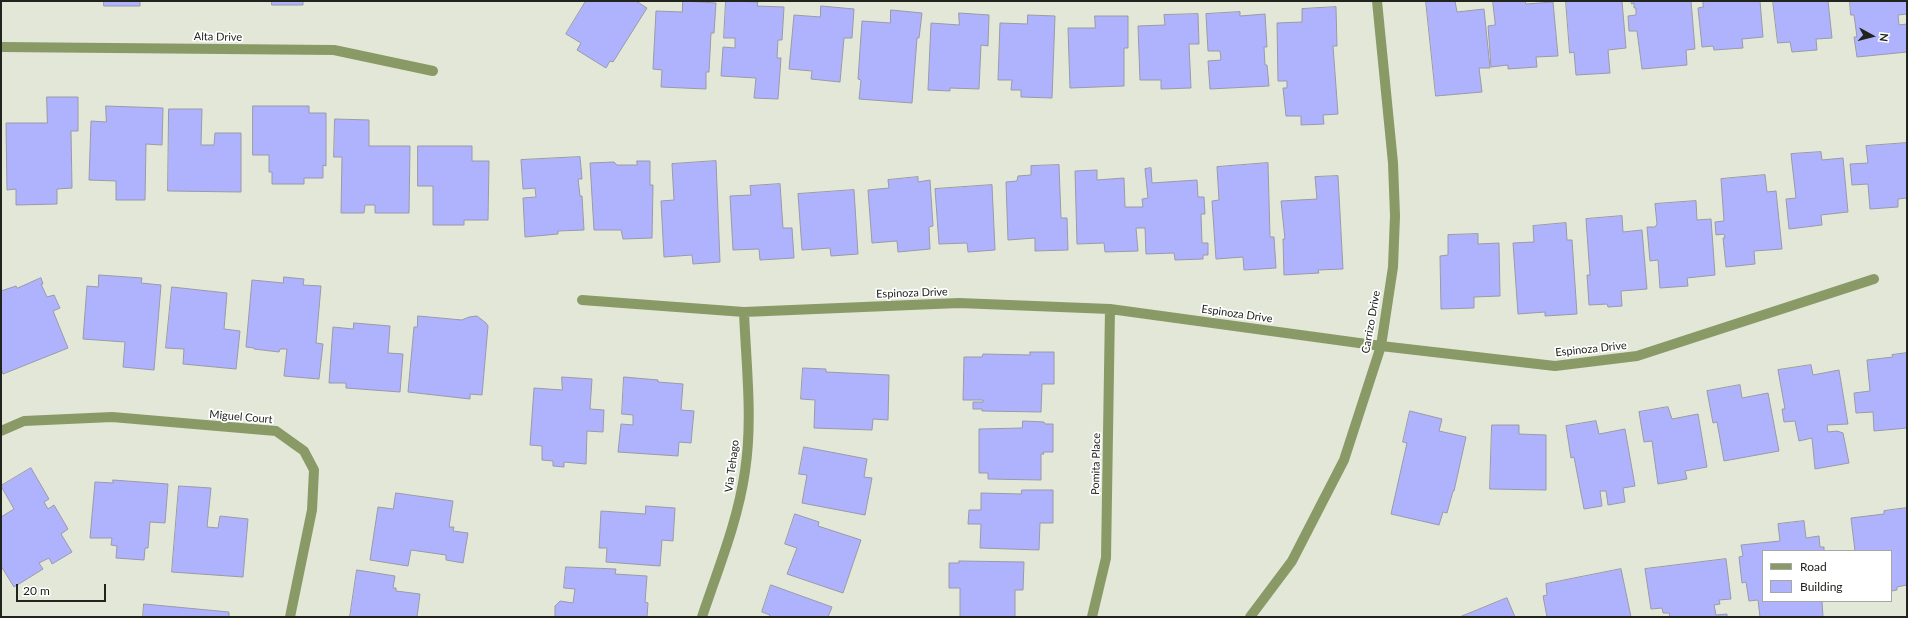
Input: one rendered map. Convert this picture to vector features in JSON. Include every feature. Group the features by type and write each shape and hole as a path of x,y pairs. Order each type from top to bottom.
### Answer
{"street":[{"name":"Carrizo Drive","path":"1250,617 1292,561 1344,460 1381,346 1393,267 1395,216 1393,163 1377,1"},
{"name":"Alta Drive","path":"1,46 334,50 433,71"},
{"name":"Espinoza Drive","path":"582,300 744,312 959,303 1110,309 1381,346 1555,366 1637,356 1874,279"},
{"name":"Pomita Place","path":"1092,617 1106,558 1110,309"},
{"name":"Via Tehago","path":"702,617 738,509 745,470 749,419 744,312"},
{"name":"Miguel Court","path":"1,430 24,421 112,417 276,431 304,451 314,470 312,510 290,617"}],"building":[{"path":"104,1 140,1 140,6 104,6"},
{"path":"272,1 303,1 303,5 272,5"},
{"path":"586,1 636,1 647,8 613,62 610,61 606,68 577,50 581,43 566,34"},
{"path":"683,1 716,3 714,33 711,33 709,72 706,72 706,89 661,87 662,70 653,69 656,11 682,12"},
{"path":"726,1 758,2 757,6 784,7 782,40 778,40 777,58 781,58 778,99 754,98 756,78 721,76 723,47 735,48 735,38 724,38"},
{"path":"1426,1 1455,1 1457,12 1484,9 1490,68 1479,68 1482,92 1436,96"},
{"path":"1493,1 1525,1 1526,4 1553,2 1558,56 1536,57 1537,67 1508,69 1508,65 1491,67 1488,26 1495,25"},
{"path":"1566,1 1622,1 1626,48 1608,50 1610,73 1576,75 1574,52 1570,53"},
{"path":"1631,1 1691,1 1695,49 1686,50 1687,65 1642,69 1637,31 1629,31 1628,16 1636,15 1636,8 1634,8 1634,3 1632,4"},
{"path":"1703,1 1760,1 1763,37 1742,39 1743,48 1714,50 1713,46 1702,47 1698,8 1703,7"},
{"path":"1773,1 1828,1 1832,38 1816,39 1817,50 1792,52 1790,42 1778,43"},
{"path":"1850,1 1907,1 1907,14 1898,15 1899,25 1907,24 1907,52 1857,57 1854,37 1857,37 1854,15 1851,15"},
{"path":"821,6 854,9 852,38 844,38 840,82 811,79 812,71 789,69 794,15 820,17"},
{"path":"1336,7 1337,46 1333,46 1338,114 1323,115 1324,124 1301,125 1301,116 1286,116 1283,88 1287,88 1287,81 1278,81 1277,23 1302,22 1302,9"},
{"path":"891,10 922,13 919,38 917,38 912,103 859,99 861,80 858,79 862,21 890,23"},
{"path":"1240,12 1240,16 1265,14 1267,47 1264,47 1265,65 1267,65 1269,86 1210,89 1208,61 1221,60 1220,51 1208,51 1206,14"},
{"path":"959,13 989,15 988,46 981,45 979,89 950,88 950,91 928,90 931,23 959,25"},
{"path":"1198,14 1199,44 1189,44 1191,88 1161,89 1161,80 1140,80 1138,26 1165,25 1164,15"},
{"path":"1028,15 1055,16 1052,98 1021,97 1021,90 1011,90 1012,80 998,80 1000,23 1027,24"},
{"path":"1095,16 1128,16 1128,48 1124,48 1124,86 1070,88 1068,28 1095,28"},
{"path":"47,97 78,97 78,131 71,131 72,188 57,189 57,204 16,205 16,189 7,190 6,123 47,123"},
{"path":"106,106 163,108 162,145 146,144 145,200 116,200 116,181 89,180 91,121 106,122"},
{"path":"253,106 309,106 309,113 326,113 326,166 323,165 323,178 304,178 304,184 272,184 272,172 269,172 269,155 253,155"},
{"path":"169,109 202,109 201,145 214,145 215,133 241,133 241,192 168,191"},
{"path":"335,119 369,120 369,146 410,146 409,213 375,213 375,205 365,205 364,213 341,213 342,157 334,157"},
{"path":"1907,143 1907,198 1898,199 1898,207 1870,209 1868,184 1852,185 1850,164 1868,163 1866,146"},
{"path":"418,146 472,146 472,161 489,161 488,220 464,220 464,225 433,225 433,186 418,186"},
{"path":"1821,152 1822,160 1843,158 1848,212 1821,215 1822,225 1789,229 1786,199 1796,198 1791,154"},
{"path":"580,157 582,179 578,179 580,196 582,196 584,230 558,231 558,234 525,237 523,198 536,197 535,188 523,189 521,160"},
{"path":"637,161 650,161 650,185 653,185 652,238 623,239 621,230 594,230 590,163 614,162 617,165 637,165"},
{"path":"716,161 720,262 693,264 692,255 664,257 661,201 674,200 672,164"},
{"path":"1268,163 1270,237 1274,237 1276,268 1244,270 1243,257 1216,259 1212,201 1219,200 1217,167"},
{"path":"1059,165 1061,218 1067,218 1068,250 1035,251 1035,238 1008,240 1006,182 1017,181 1018,176 1031,175 1031,166"},
{"path":"1151,168 1152,183 1197,180 1198,197 1204,197 1205,214 1201,214 1202,243 1208,243 1208,255 1203,255 1203,259 1175,260 1174,253 1146,254 1145,228 1136,228 1138,251 1105,252 1104,243 1077,244 1075,171 1097,170 1097,180 1124,178 1125,207 1143,207 1142,199 1148,198 1145,169"},
{"path":"1765,175 1767,192 1776,191 1782,249 1754,251 1755,264 1726,267 1723,238 1725,238 1724,234 1716,235 1715,222 1724,221 1721,179"},
{"path":"1338,176 1343,269 1318,270 1319,273 1284,275 1283,239 1285,239 1281,201 1317,199 1315,177"},
{"path":"918,177 918,182 930,180 933,226 929,227 930,249 898,252 897,241 872,243 868,190 889,188 888,180"},
{"path":"780,184 783,228 792,228 794,258 760,260 759,249 733,250 730,196 751,195 750,186"},
{"path":"992,185 995,250 968,252 967,243 939,244 935,189"},
{"path":"854,190 858,254 831,256 830,248 802,250 798,194"},
{"path":"1696,201 1697,220 1711,219 1715,275 1687,278 1688,286 1660,288 1658,260 1650,261 1647,227 1655,227 1657,224 1655,204"},
{"path":"1622,216 1623,232 1642,230 1647,289 1621,291 1622,306 1608,307 1607,304 1589,305 1587,275 1590,275 1586,219"},
{"path":"1566,223 1567,240 1572,240 1577,314 1545,316 1545,312 1518,314 1513,243 1534,242 1533,226"},
{"path":"1478,234 1478,244 1499,243 1500,296 1474,297 1474,308 1441,309 1440,256 1448,255 1448,235"},
{"path":"99,275 142,278 141,283 161,285 154,370 123,367 125,342 83,339 87,286 98,287"},
{"path":"284,277 304,279 303,285 321,286 316,343 323,344 319,379 284,376 287,349 280,349 279,352 246,347 252,280 283,283"},
{"path":"41,278 43,284 41,284 47,297 54,295 60,308 53,311 68,348 3,374 1,369 1,291 16,286 17,288"},
{"path":"172,287 227,293 224,329 240,331 236,369 183,364 184,349 166,348"},
{"path":"418,316 462,320 477,316 486,323 488,326 482,395 470,394 470,399 408,392 414,327 417,327"},
{"path":"354,323 390,326 388,353 403,354 400,392 346,388 346,383 329,383 333,327 353,329"},
{"path":"1030,352 1054,352 1054,384 1042,384 1041,412 982,411 982,409 973,409 973,402 983,402 983,400 963,400 964,357 982,357 983,354 1030,355"},
{"path":"1907,353 1907,428 1874,431 1873,412 1856,413 1854,393 1870,391 1867,360 1893,357 1892,355"},
{"path":"1811,365 1813,375 1839,370 1848,424 1827,425 1828,432 1837,431 1843,433 1849,463 1815,469 1812,438 1799,441 1795,421 1784,422 1782,409 1785,409 1778,370"},
{"path":"803,368 826,369 826,372 889,375 888,420 873,419 872,430 814,428 815,400 801,399"},
{"path":"562,377 592,379 590,409 604,410 603,432 587,431 586,464 564,462 564,467 553,466 553,461 542,460 542,446 530,445 534,388 562,390"},
{"path":"624,377 683,384 681,410 694,411 691,443 679,442 678,456 618,452 621,424 633,425 633,415 622,414"},
{"path":"1740,385 1742,398 1768,393 1779,451 1724,461 1717,422 1713,423 1707,391"},
{"path":"1668,407 1672,419 1698,414 1707,467 1685,471 1687,479 1658,484 1652,441 1644,442 1639,412"},
{"path":"1410,411 1442,419 1439,431 1466,437 1454,491 1447,513 1443,512 1439,525 1391,514 1407,443 1403,442"},
{"path":"1023,421 1053,424 1053,452 1043,452 1044,454 1041,454 1041,480 988,479 988,473 979,473 979,429 1022,428"},
{"path":"1596,421 1599,434 1625,429 1635,486 1623,488 1625,502 1608,505 1606,491 1600,491 1602,506 1584,509 1574,457 1571,458 1566,426"},
{"path":"1492,425 1519,425 1519,434 1546,435 1546,490 1490,489"},
{"path":"804,447 867,459 864,477 872,478 865,515 802,503 807,475 799,474"},
{"path":"31,468 49,499 44,502 48,509 54,505 68,529 61,534 72,552 52,564 49,558 39,563 43,569 14,587 1,566 1,517 14,509 1,486"},
{"path":"113,480 168,484 165,523 150,522 148,548 145,548 144,560 116,558 117,546 111,545 112,538 90,538 95,482 113,483"},
{"path":"179,486 211,488 207,527 218,528 220,516 248,519 243,577 172,572"},
{"path":"1022,490 1053,490 1053,523 1040,523 1039,550 980,548 981,524 968,524 969,510 981,510 981,493 1021,494"},
{"path":"396,493 453,501 449,527 454,527 453,531 468,533 463,563 446,560 446,555 411,550 408,566 370,560 378,507 393,509"},
{"path":"646,506 675,508 673,541 662,540 660,566 606,562 607,548 599,548 601,511 645,514"},
{"path":"1907,508 1907,585 1897,587 1897,590 1892,591 1892,550 1855,550 1851,518 1884,514 1884,511"},
{"path":"795,514 819,522 818,526 861,540 843,593 787,574 797,548 785,544"},
{"path":"1804,521 1806,538 1819,536 1820,547 1824,547 1824,550 1762,550 1762,602 1822,602 1823,617 1760,617 1758,600 1749,601 1746,582 1742,583 1739,557 1743,556 1741,545 1780,541 1778,524"},
{"path":"1726,559 1731,599 1719,600 1720,604 1714,605 1716,615 1727,614 1727,617 1670,617 1669,613 1663,613 1662,608 1651,609 1645,569"},
{"path":"959,561 1024,562 1023,590 1015,590 1015,617 960,617 960,588 949,588 949,563 959,563"},
{"path":"566,567 616,569 615,574 647,576 645,602 648,603 647,617 555,617 555,606 560,601 573,603 575,589 564,588"},
{"path":"1621,569 1631,617 1547,617 1543,596 1547,595 1546,584"},
{"path":"357,570 395,576 393,588 396,588 396,591 420,594 417,617 350,617"},
{"path":"771,585 832,607 828,617 769,617 770,615 762,612"},
{"path":"1507,598 1515,617 1460,617"},
{"path":"144,604 229,612 229,617 143,617"}]}
